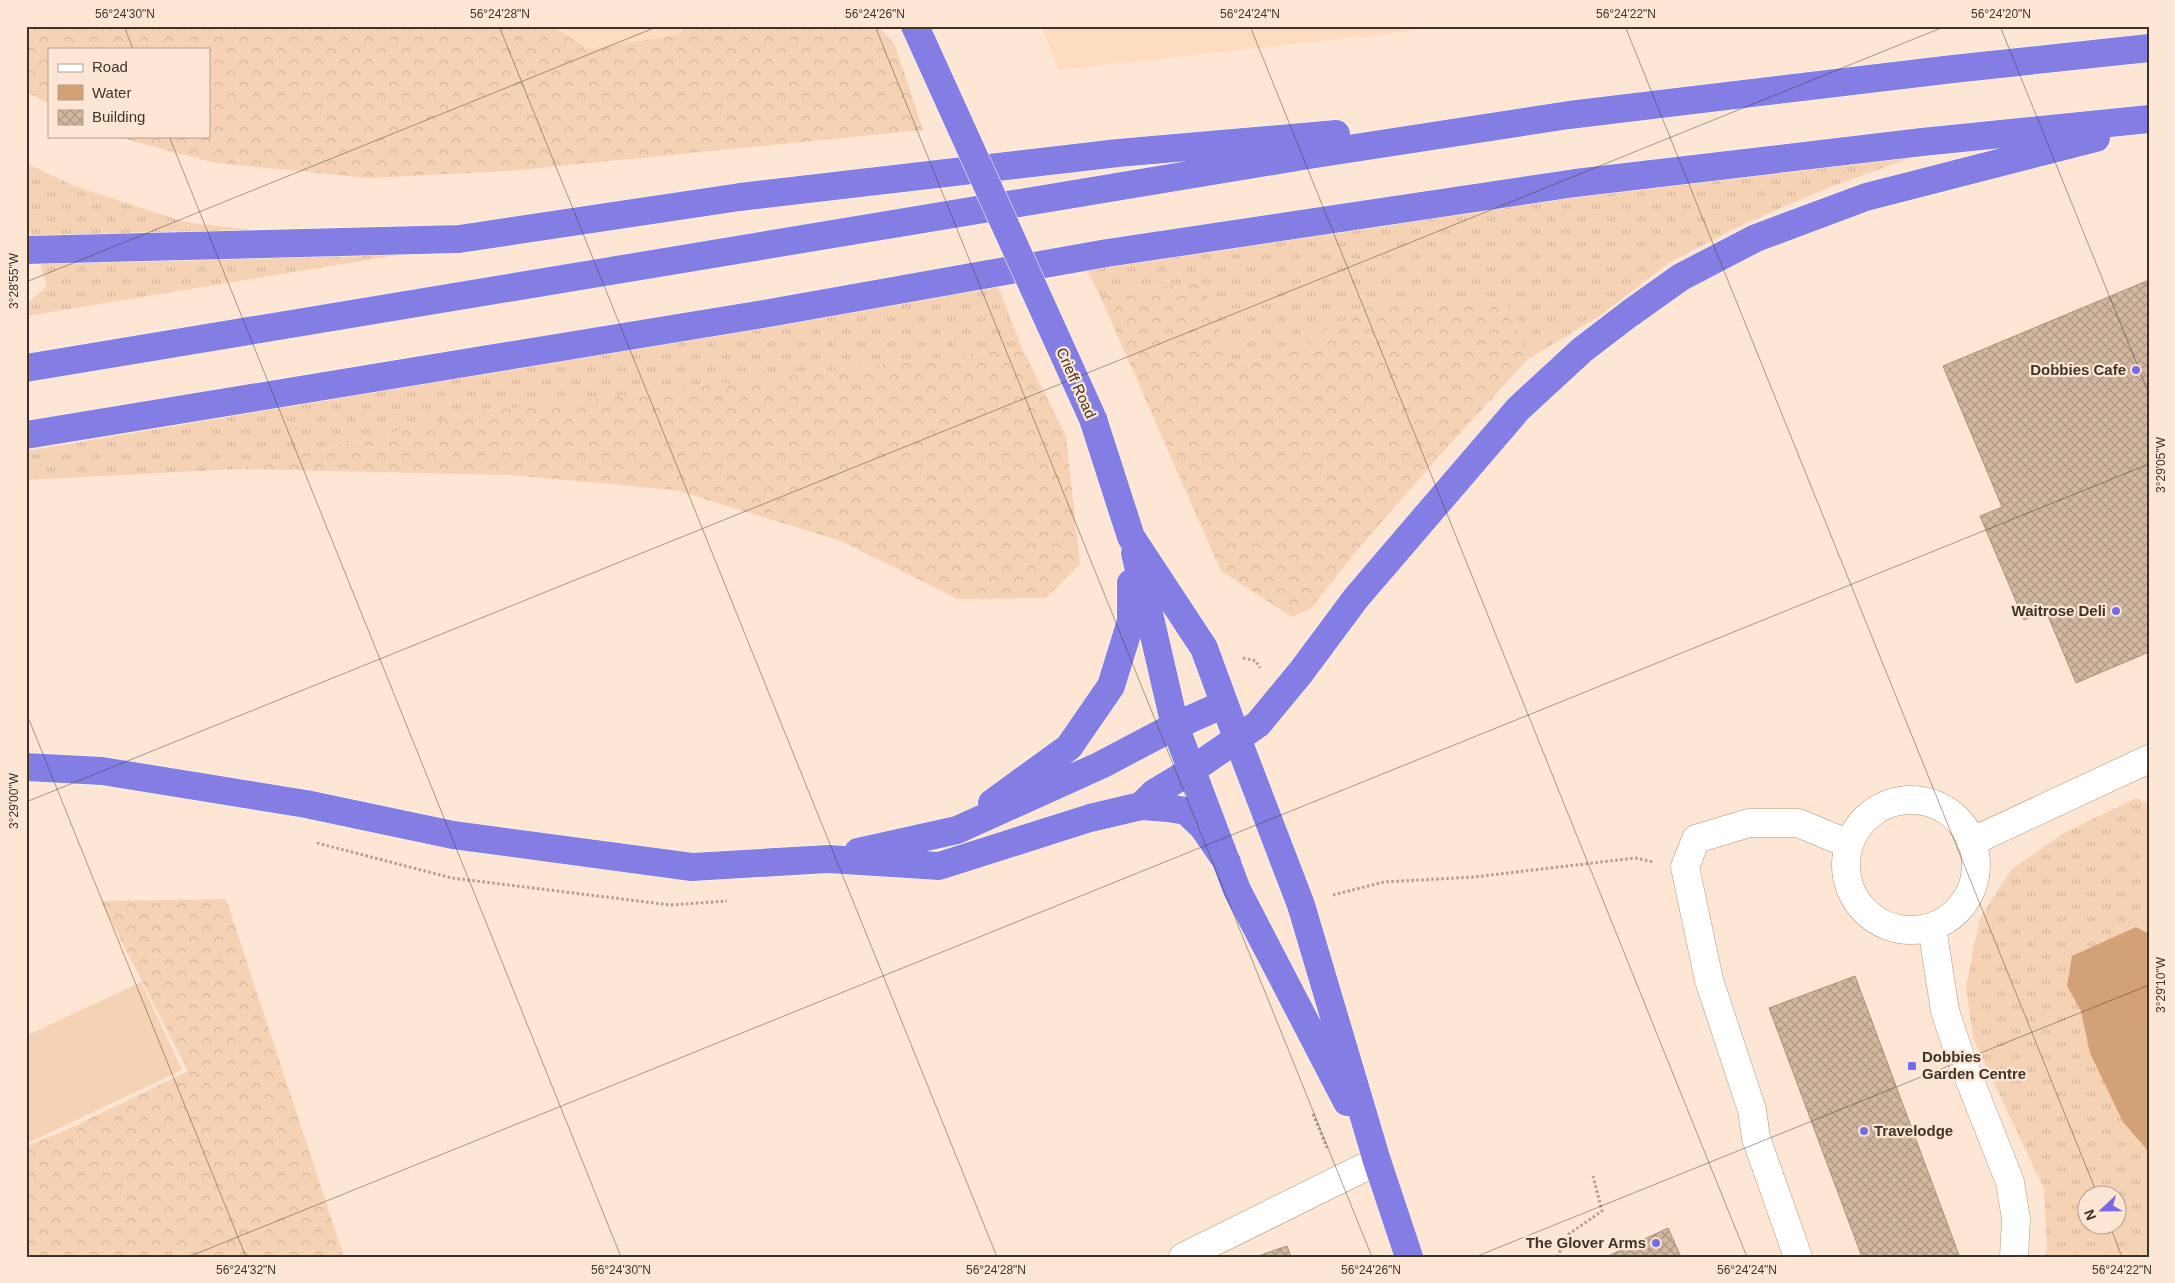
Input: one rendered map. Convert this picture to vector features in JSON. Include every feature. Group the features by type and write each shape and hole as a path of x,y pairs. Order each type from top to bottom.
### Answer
{"highway":[{"name":"Crieff Road","path":"915,26 1093,418 1131,537 1204,648 1301,904 1377,1161"},
{"path":"26,250 459,239 740,197 1108,154 1569,114 2149,48"},
{"path":"26,368 1309,155 1569,114"},
{"path":"26,435 760,315 1107,253 1575,182 1922,142 2149,119"},
{"path":"1141,806 1154,793 1192,770 1258,724 1301,672 1356,598 1518,409 1582,350 1681,277 1756,238 1866,196 2149,125"},
{"path":"1131,537 1175,726 1237,890 1377,1161 1409,1257"},
{"path":"957,830 1069,746 1111,686 1131,621 1131,537"},
{"path":"828,859 957,830 1101,765 1175,726 1224,704"},
{"path":"26,767 102,771 306,804 453,836 692,867 828,859 939,866 1090,818 1141,806 1186,811 1203,827 1227,862"}],"street":[{"path":"1971,842 2149,759"},
{"path":"1911,800 1930,803 1947,812 1961,825 1971,842 1976,862 1973,883 1965,902 1950,917 1932,927 1912,930 1891,928 1873,918 1858,904 1849,885 1846,865 1849,844 1858,826 1874,812 1892,803 1911,800"},
{"path":"1798,1257 1756,1138 1752,1110 1709,980 1684,867 1696,839 1749,823 1798,823 1849,844"},
{"path":"1932,927 1945,1012 1959,1053 2010,1182 2016,1219 2014,1257"},
{"path":"1182,1257 1377,1161"}],"path":[{"path":"1301,904 1384,882 1474,877 1635,858 1684,867"},
{"path":"1557,1257 1569,1234 1602,1211 1593,1176"}],"shaded area":[{"path":"479,26 792,26 629,73"},
{"path":"1041,26 1459,26 1059,70"}],"green space":[{"path":"26,26 552,26 588,49 678,35 687,26 878,26 895,45 923,130 508,171 369,178 216,163 121,138 210,138 210,48 48,48 48,103 26,91"},
{"path":"1952,143 1830,187 1744,224 1670,262 1598,317 1528,359 1506,304 1373,303 1272,363 1231,361 1201,281 1100,296 1083,263"},
{"path":"26,163 74,186 185,222 284,234 448,232 672,210 26,316 26,305 47,286 26,221"},
{"path":"1201,281 1232,361 1272,363 1373,303 1506,303 1528,359 1447,447 1359,548 1311,608 1292,617 1221,571 1100,296"},
{"path":"998,287 1022,348 481,412 237,469 26,480 26,451"},
{"path":"1022,348 1066,436 1080,564 1046,598 958,599 841,541 675,490 510,475 237,469 481,412"},
{"path":"2136,798 2149,804 2149,1257 2044,1257 2047,1249 2044,1189 1973,1038 1966,986 1980,918 2011,870 2062,834"},
{"path":"226,899 344,1257 26,1257 26,1146 60,1133 188,1071 101,901"},
{"path":"141,982 182,1070 26,1144 26,1036"}],"water":[{"path":"2136,927 2149,934 2149,1152 2123,1122 2090,1053 2081,1011 2067,986 2072,956"}],"building":[{"path":"2149,280 2149,652 2076,683 2046,611 2024,620 1980,516 2002,507 1943,366"},
{"name":"Travelodge","path":"1855,976 1959,1255 1953,1257 1862,1257 1769,1008"},
{"name":"The Glover Arms","path":"1668,1228 1681,1257 1606,1257"},
{"path":"1287,1246 1291,1257 1255,1257"}],"place":[{"name":"Dobbies Cafe","path":"2136,370"},
{"name":"Waitrose Deli","path":"2116,611"},
{"name":"Dobbies Garden Centre","path":"1912,1066"},
{"name":"Travelodge","path":"1864,1131"},
{"name":"The Glover Arms","path":"1656,1243"}]}
